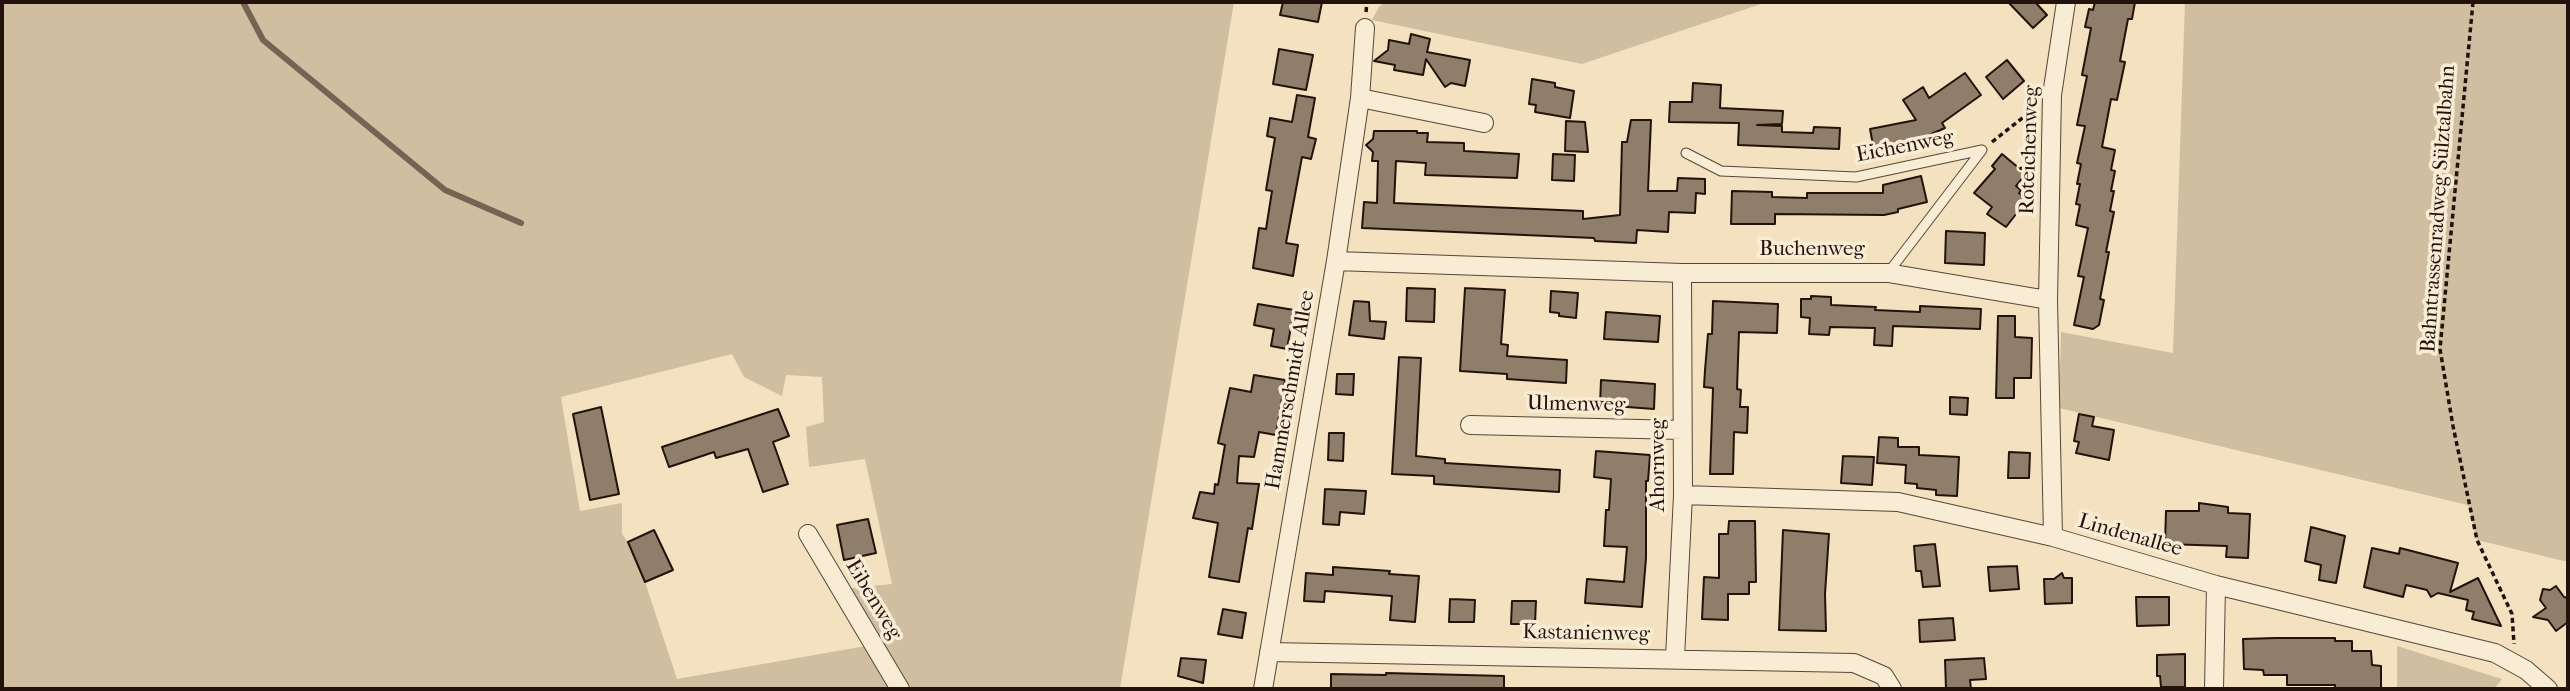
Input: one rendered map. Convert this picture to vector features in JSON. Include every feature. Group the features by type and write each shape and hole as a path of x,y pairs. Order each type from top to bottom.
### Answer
{"street":[{"name":"Roteichenweg","path":"2048,300 2052,94 2066,2"},
{"name":"Hammerschmidt Allee","path":"1263,689 1336,261 1360,98 1365,28"},
{"path":"1360,98 1484,123"},
{"name":"Buchenweg","path":"1336,261 1682,273 1888,273 2048,300"},
{"name":"Ahornweg","path":"1675,658 1682,495 1682,273"},
{"path":"2048,300 2053,537"},
{"name":"Ulmenweg","path":"1470,425 1682,430"},
{"name":"Lindenallee","path":"1682,495 1898,502 2053,537 2216,585 2477,648 2510,660 2548,689"},
{"name":"Eibenweg","path":"808,534 900,689"},
{"path":"2214,689 2216,585"},
{"name":"Kastanienweg","path":"1269,652 1854,663 1884,676 1892,689"}],"lane":[{"name":"Eichenweg","path":"1686,153 1721,171 1856,177 1982,150"},
{"name":"Eichenweg","path":"1888,273 1982,150"}],"path":[{"name":"Bahntrassenradweg Sülztalbahn","path":"2473,2 2440,349 2477,540 2512,614 2515,632 2510,660"},
{"path":"1982,150 2052,94"}],"shaded area":[{"path":"2,2 1234,2 1120,689 904,689 842,589 892,584 865,459 809,467 806,427 824,422 822,377 786,375 782,396 744,377 732,354 561,397 580,511 622,503 622,534 645,582 677,679 866,646 893,689 2,689"},
{"path":"1385,2 1767,2 1582,64 1372,20"},
{"path":"2185,2 2568,2 2568,562 2477,540 2468,505 2059,408 2061,332 2173,353"},
{"path":"2397,646 2502,679 2494,689 2397,689"}],"building":[{"path":"1283,2 1322,2 1318,22 1280,15"},
{"path":"2008,2 2035,2 2047,15 2033,28"},
{"path":"2095,2 2135,2 2132,19 2128,19 2120,61 2125,62 2117,100 2111,99 2102,147 2115,150 2111,170 2115,171 2111,191 2114,191 2110,211 2114,212 2100,299 2104,300 2099,325 2093,329 2074,325 2084,277 2078,276 2088,228 2076,225 2080,205 2076,204 2080,184 2077,184 2081,164 2077,163 2085,126 2077,125 2087,76 2082,75 2091,28 2085,27 2089,9 2093,10"},
{"path":"1411,34 1430,39 1427,52 1470,60 1465,86 1451,83 1445,87 1426,59 1423,75 1394,70 1395,65 1374,61 1388,50 1389,40 1409,44"},
{"path":"1279,49 1313,55 1306,90 1273,84"},
{"path":"2007,60 2024,81 2003,99 1986,77"},
{"path":"1965,73 1981,95 1942,123 1945,128 1913,142 1874,150 1870,129 1916,120 1903,100 1923,87 1929,98"},
{"path":"1532,79 1555,83 1555,87 1574,91 1570,118 1535,112 1536,105 1529,104"},
{"path":"1693,83 1721,85 1720,108 1783,111 1782,124 1757,125 1782,126 1782,132 1813,133 1814,127 1840,128 1839,149 1738,145 1739,123 1669,122 1670,102 1692,102"},
{"path":"1297,95 1315,98 1308,137 1316,139 1311,159 1302,157 1286,243 1298,245 1293,276 1253,268 1259,228 1266,229 1272,191 1266,190 1275,138 1267,136 1270,118 1292,122"},
{"path":"1631,120 1651,120 1648,191 1677,191 1678,178 1705,179 1705,194 1696,193 1695,213 1669,212 1668,232 1637,230 1636,243 1595,241 1594,238 1362,228 1364,202 1377,203 1378,161 1372,161 1373,152 1366,145 1373,139 1374,131 1417,131 1428,133 1427,142 1464,143 1464,151 1519,154 1517,178 1425,175 1426,163 1396,161 1394,203 1583,211 1583,219 1620,215 1622,142 1627,142"},
{"path":"1566,121 1585,122 1588,152 1565,151"},
{"path":"1553,154 1575,155 1574,181 1552,180"},
{"path":"2002,154 2026,174 2016,186 2027,200 2006,227 1987,214 1992,207 1974,193 1995,169 1992,166"},
{"path":"1921,176 1927,202 1898,209 1898,212 1884,215 1775,214 1775,224 1731,224 1732,191 1772,192 1772,197 1807,198 1807,193 1883,193 1883,185"},
{"path":"1946,231 1985,233 1984,265 1945,263"},
{"path":"1407,288 1435,289 1434,322 1406,321"},
{"path":"1465,288 1505,290 1501,344 1508,345 1507,356 1567,360 1566,383 1507,379 1507,374 1460,371"},
{"path":"1551,291 1578,293 1576,318 1550,312"},
{"path":"1811,296 1831,297 1831,305 1876,307 1875,310 1920,312 1920,306 1981,309 1980,329 1893,326 1892,346 1874,345 1875,328 1830,327 1829,335 1809,334 1810,318 1801,317 1801,299 1811,299"},
{"path":"1354,301 1369,302 1370,321 1386,322 1384,339 1349,335"},
{"path":"1713,301 1778,304 1777,333 1739,332 1737,389 1741,390 1740,407 1748,407 1747,433 1734,432 1733,474 1710,474 1713,388 1704,387 1708,334 1712,334"},
{"path":"1258,304 1294,310 1287,349 1271,346 1274,329 1254,325"},
{"path":"1606,312 1660,316 1658,342 1604,339"},
{"path":"1998,316 2015,316 2015,337 2032,338 2031,378 2014,378 2014,398 1996,398"},
{"path":"1399,357 1421,358 1416,456 1445,459 1445,463 1560,470 1559,492 1434,484 1434,476 1392,474"},
{"path":"1337,374 1354,374 1353,395 1336,394"},
{"path":"1254,375 1285,380 1276,435 1259,432 1254,457 1239,456 1237,483 1259,484 1252,529 1248,528 1239,582 1209,577 1218,523 1193,518 1200,492 1214,494 1215,484 1218,485 1225,445 1218,443 1230,388 1251,392"},
{"path":"1601,380 1655,384 1654,409 1600,405"},
{"path":"1950,397 1968,398 1967,415 1950,414"},
{"path":"601,407 619,494 590,500 573,414"},
{"path":"778,409 789,436 773,442 788,484 763,492 748,449 716,458 714,452 669,467 662,447"},
{"path":"2079,414 2094,417 2092,426 2114,430 2109,460 2076,453 2079,442 2074,441"},
{"path":"1329,433 1344,433 1343,461 1328,460"},
{"path":"1879,437 1898,438 1898,447 1919,447 1919,455 1959,457 1957,496 1936,495 1936,490 1917,488 1917,484 1905,483 1906,465 1877,463"},
{"path":"1596,451 1650,455 1646,481 1646,558 1642,607 1585,603 1587,579 1624,582 1627,547 1604,546 1611,479 1594,477"},
{"path":"2009,452 2030,453 2029,478 2008,478"},
{"path":"1843,456 1874,457 1872,485 1841,483"},
{"path":"1325,489 1366,491 1364,514 1340,512 1339,525 1323,524"},
{"path":"2199,503 2228,507 2228,513 2250,514 2248,558 2226,557 2227,546 2165,544 2166,511 2199,511"},
{"path":"868,519 876,553 844,560 837,525"},
{"path":"1729,521 1755,521 1756,582 1749,582 1749,594 1728,594 1728,620 1702,619 1704,577 1719,578 1719,534 1728,534"},
{"path":"2311,527 2345,536 2336,583 2319,580 2321,565 2305,561"},
{"path":"654,530 673,570 645,582 628,542"},
{"path":"1783,530 1829,534 1825,594 1826,631 1779,630"},
{"path":"1935,544 1940,586 1923,587 1921,571 1916,571 1914,546"},
{"path":"2372,548 2399,554 2400,548 2458,563 2450,592 2478,578 2501,626 2472,619 2474,612 2466,610 2468,600 2438,593 2431,597 2427,590 2406,585 2403,597 2364,587"},
{"path":"2017,566 2019,589 1990,591 1988,567"},
{"path":"1333,567 1419,576 1415,622 1390,620 1392,596 1325,591 1324,602 1304,601 1306,573 1333,575"},
{"path":"2062,573 2064,578 2072,578 2072,603 2045,604 2044,579 2054,579"},
{"path":"2556,586 2564,597 2568,598 2568,622 2556,631 2548,620 2533,617 2546,608 2540,600 2543,589 2550,590"},
{"path":"2136,597 2169,597 2169,625 2137,626"},
{"path":"1450,599 1475,600 1474,622 1449,622"},
{"path":"1512,601 1536,601 1535,624 1511,624"},
{"path":"1223,609 1246,613 1242,638 1218,634"},
{"path":"1953,618 1955,640 1920,642 1919,620"},
{"path":"2335,638 2335,641 2352,641 2352,651 2371,651 2372,665 2381,666 2381,688 2335,689 2335,685 2287,685 2287,675 2264,675 2263,670 2244,669 2243,639"},
{"path":"2185,654 2185,687 2161,687 2160,676 2157,676 2157,655"},
{"path":"1181,658 1206,660 1203,683 1178,676"},
{"path":"1984,658 1986,679 1970,680 1971,689 1946,689 1945,660"},
{"path":"1331,674 1504,676 1504,689 1331,689"}],"waterway":[{"path":"243,2 263,40 445,190 521,223"}]}
